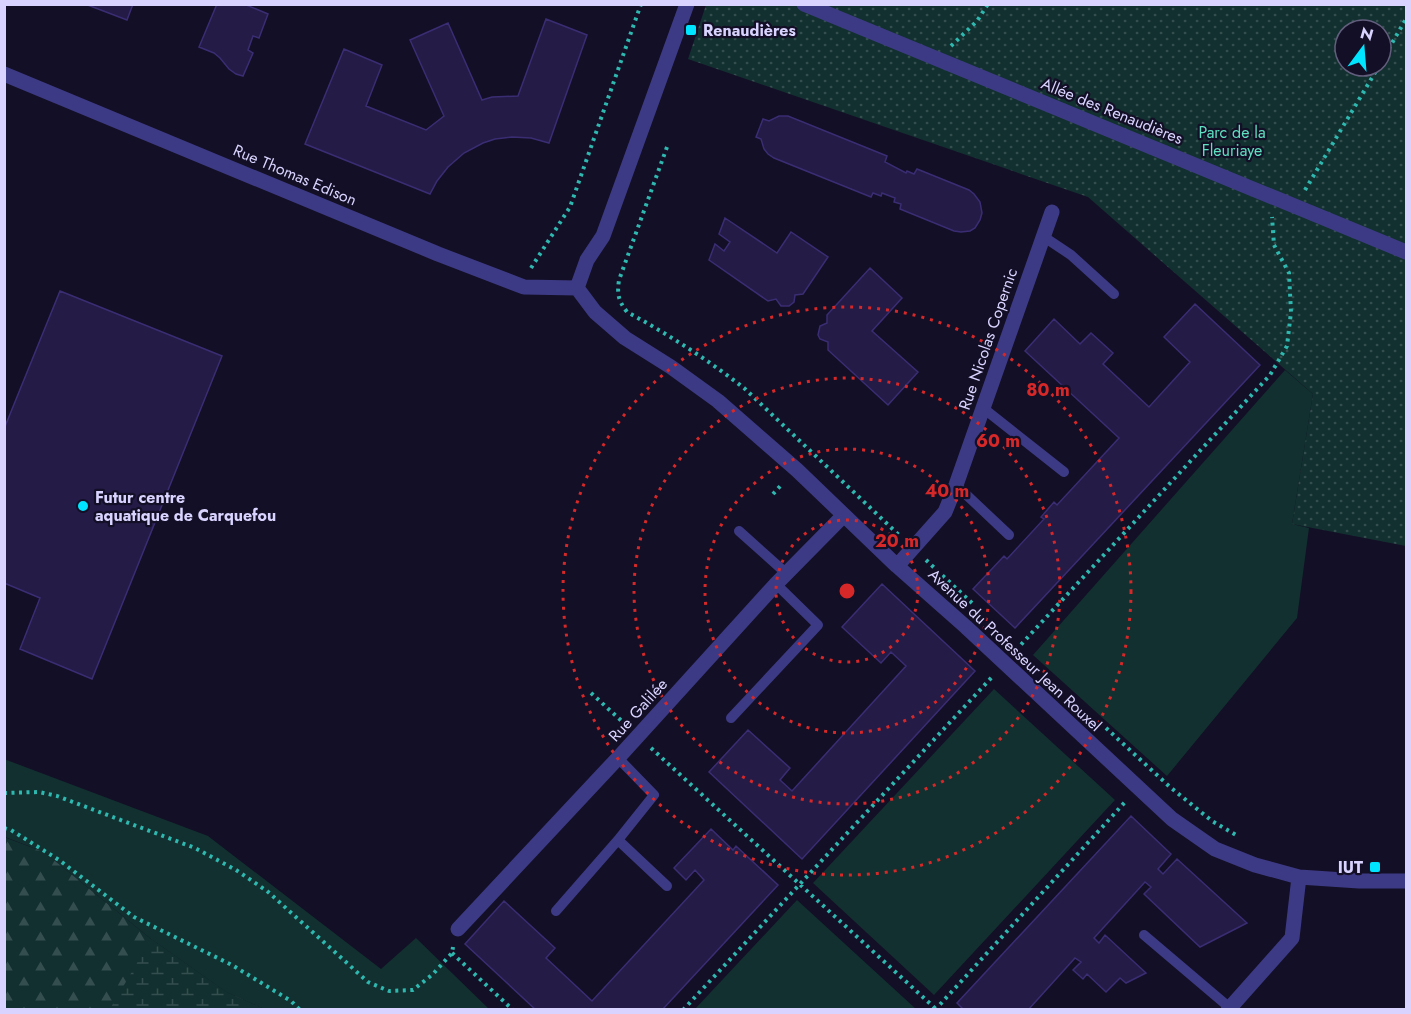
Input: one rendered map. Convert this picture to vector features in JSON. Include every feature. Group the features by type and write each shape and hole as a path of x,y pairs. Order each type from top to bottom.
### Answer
{"street":[{"path":"577,288 586,260 603,236 687,4"},
{"name":"Allée des Renaudières","path":"804,4 1407,252"},
{"name":"Rue Thomas Edison","path":"4,74 438,254 524,287 577,288"},
{"name":"Rue Nicolas Copernic","path":"897,566 945,512 1052,212"},
{"name":"Avenue du Professeur Jean Rouxel","path":"577,288 595,312 625,338 718,401 796,470 1172,819 1215,849 1255,865 1299,877 1407,881"},
{"name":"Rue Galilée","path":"458,928 618,758 781,579 844,515"},
{"path":"1229,1009 1292,938 1299,877"}],"lane":[{"path":"1044,237 1071,255 1114,294"},
{"path":"983,408 1064,472"},
{"path":"956,485 1009,535"},
{"path":"731,718 818,625 739,531"},
{"path":"556,911 654,795 618,758"},
{"path":"618,840 667,886"},
{"path":"1144,935 1229,1009"}],"path":[{"path":"524,287 533,264 570,207 641,4"},
{"path":"937,59 977,21 988,4"},
{"path":"1393,42 1407,19"},
{"path":"1296,206 1372,78"},
{"path":"667,147 619,280 617,292 621,304 627,312 687,348 744,388 973,604"},
{"path":"683,1010 1270,375 1287,346 1291,312 1289,273 1274,245 1270,196"},
{"path":"1012,641 1019,647"},
{"path":"591,693 936,1009 1154,772"},
{"path":"1103,725 1212,821 1238,836"},
{"path":"4,793 39,792 78,802 195,848 236,870 267,891 368,982 389,991 413,990 433,974 452,953 458,928"},
{"path":"4,828 59,860 134,917 232,966 291,1001 300,1010"},
{"path":"452,953 513,1010"}],"green space":[{"name":"Parc de la Fleuriaye","path":"706,5 1406,5 1406,546 1292,524 1313,394 1088,197 688,59"},
{"path":"1285,370 1313,394 1292,524 1309,528 1297,618 1167,776 1033,655"},
{"path":"994,689 1115,800 934,995 813,883"},
{"path":"4,759 208,836 381,969 416,938 489,1009 264,1009 226,992 151,939 44,852 5,837"},
{"path":"4,837 44,852 151,939 226,992 264,1009 5,1009"},
{"path":"797,900 916,1009 695,1009"},
{"path":"151,939 226,992 264,1009 110,1009"}],"building":[{"path":"85,4 133,4 127,20"},
{"path":"217,4 244,4 268,14 259,38 253,36 248,50 253,53 243,76 229,69 214,53 199,47"},
{"path":"546,19 587,35 549,143 531,138 512,137 483,143 464,153 448,167 430,194 305,144 344,49 382,65 366,106 426,130 444,116 410,40 448,23 482,100 492,97 518,96"},
{"path":"779,116 788,116 887,156 885,162 906,173 907,171 914,174 917,169 969,190 980,202 982,213 980,220 970,231 954,231 900,209 901,204 894,202 895,198 882,193 881,196 873,193 871,197 774,158 764,149 761,139 756,137 763,119 769,121"},
{"path":"725,218 777,253 791,232 828,257 803,294 795,295 794,302 789,306 781,306 776,299 768,301 709,260 715,244 724,251 730,242 719,234"},
{"path":"870,268 902,298 872,331 918,372 888,405 828,350 828,342 820,339 818,335 820,326 827,323 827,315"},
{"name":"Futur centre aquatique de Carquefou","path":"60,291 222,356 92,679 20,649 40,598 4,583 4,429"},
{"path":"1195,304 1260,365 1015,628 973,589 1004,556 1007,559 1044,519 1041,517 1054,502 1057,505 1119,438 1025,351 1054,319 1080,344 1091,333 1113,353 1103,364 1149,407 1190,362 1164,337"},
{"path":"882,584 975,671 802,859 709,772 748,730 790,768 780,780 792,791 906,666 891,652 881,663 842,627"},
{"path":"1131,816 1171,854 1158,869 1163,874 1177,859 1247,923 1200,947 1144,894 1151,887 1145,882 1094,938 1099,943 1105,935 1146,973 1126,983 1120,978 1106,992 1087,974 1083,979 1073,970 1081,962 1075,958 1028,1010 964,1010 957,1003"},
{"path":"711,829 733,850 736,846 778,885 662,1010 536,1010 465,944 504,901 555,948 546,958 592,1001 704,880 695,870 686,880 674,868"}],"place":[{"name":"Renaudières","path":"691,30"},
{"name":"Futur centre aquatique de Carquefou","path":"83,506"},
{"name":"IUT","path":"1375,867"}]}
